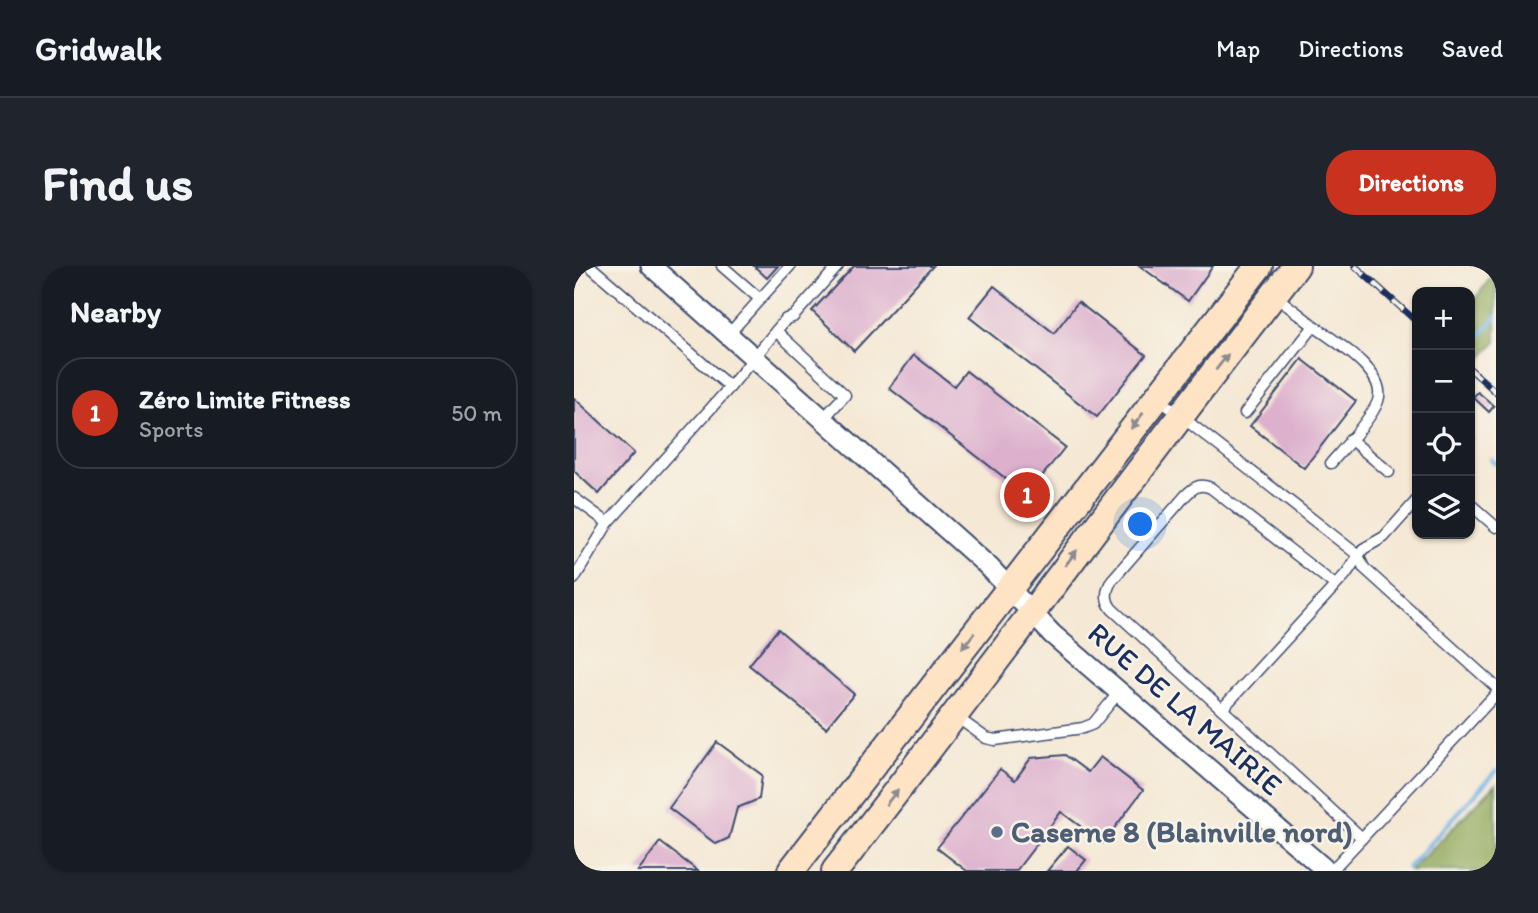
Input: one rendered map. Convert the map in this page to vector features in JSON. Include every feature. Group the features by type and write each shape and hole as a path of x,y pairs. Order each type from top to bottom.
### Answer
{"main road":[{"path":"791,871 1259,266"},
{"path":"811,844 837,869 1296,266"},
{"path":"843,803 870,825"}],"street":[{"name":"RUE DE LA MAIRIE","path":"661,269 754,359 989,567 1052,634 1329,871"}],"lane":[{"path":"590,266 730,387"},
{"path":"722,266 760,299"},
{"path":"728,335 790,266"},
{"path":"574,579 608,523 730,387 786,319 793,317 838,266"},
{"path":"1274,294 1370,370 1379,386 1377,405 1331,463"},
{"path":"1245,413 1314,326"},
{"path":"776,331 845,395 823,419"},
{"path":"1156,397 1358,555 1364,568 1496,687"},
{"path":"1350,439 1389,472"},
{"path":"1335,586 1211,488 1201,485 1186,495 1112,580 1107,590 1107,601 1112,609 1362,838"},
{"path":"574,498 608,523"},
{"path":"1222,709 1335,586 1366,546 1384,537 1412,506"},
{"path":"1475,508 1496,527"},
{"path":"955,715 991,739 1083,728 1093,724 1120,691"},
{"path":"1329,871 1496,694"}],"green space":[{"path":"1496,270 1496,341 1480,360 1475,355 1475,299"},
{"path":"1496,784 1496,867 1492,871 1410,871"}],"building":[{"path":"754,266 778,266 767,278"},
{"path":"854,266 933,266 854,351 812,311"},
{"path":"1140,266 1213,266 1188,301"},
{"path":"994,286 1054,333 1078,302 1146,355 1097,417 969,317"},
{"path":"914,355 954,386 966,371 1065,447 1027,495 889,388"},
{"path":"1302,359 1356,401 1304,468 1250,426"},
{"path":"1478,392 1494,406 1489,412 1475,399"},
{"path":"574,398 634,453 599,494 574,471"},
{"path":"778,629 854,694 826,728 749,665"},
{"path":"717,742 762,775 759,799 737,808 729,838 716,844 669,808"},
{"path":"1065,755 1088,772 1100,757 1143,790 1103,843 1061,812 1016,871 967,871 937,848 1000,769 1015,780 1031,758"},
{"path":"660,842 698,871 638,871"},
{"path":"1068,846 1086,860 1077,871 1047,871"}],"waterway":[{"path":"1475,341 1496,317"},
{"path":"1492,460 1496,464"},
{"path":"1408,868 1496,771"}],"railway":[{"path":"1355,266 1412,317"},
{"path":"1475,373 1496,392"}],"place":[{"name":"Zéro Limite Fitness","path":"1027,495"},
{"name":"Caserne 8 (Blainville nord)","path":"997,832"}]}
